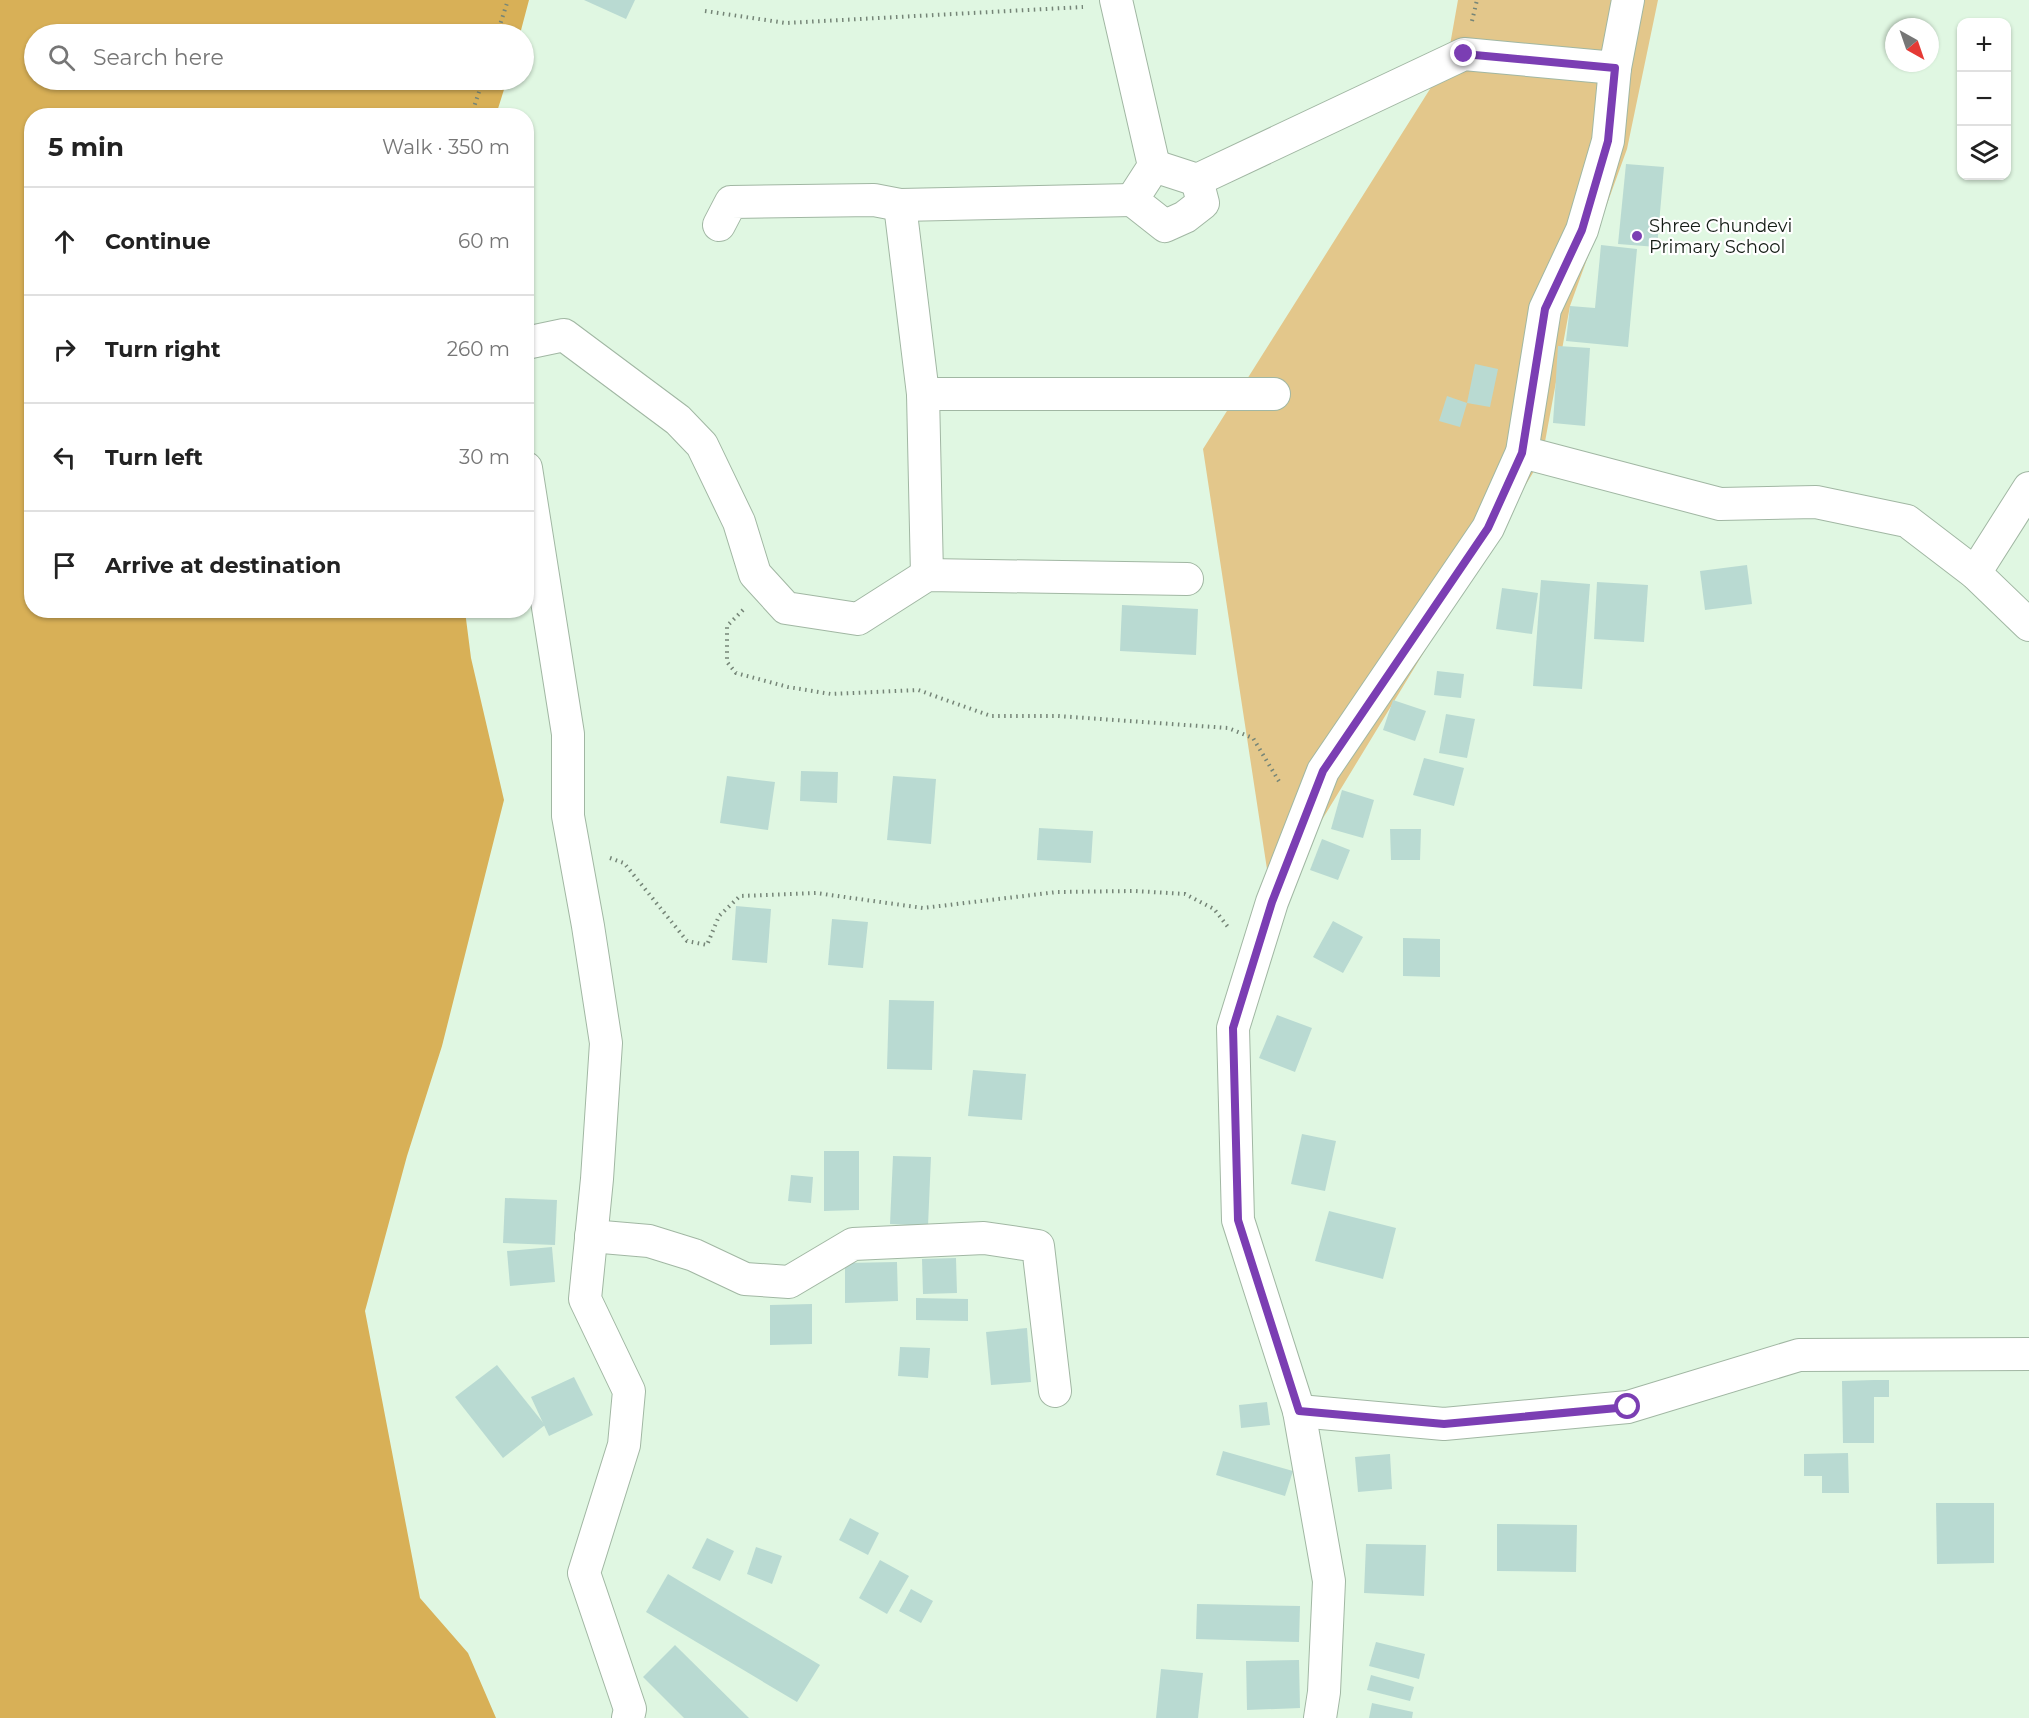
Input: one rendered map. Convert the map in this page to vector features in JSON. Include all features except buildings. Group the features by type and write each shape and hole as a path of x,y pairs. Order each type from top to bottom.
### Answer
{"street":[{"path":"1320,1718 1324,1692 1329,1581 1299,1411 1238,1220 1233,1028 1272,902 1323,771 1488,528 1522,453 1545,309 1582,230 1608,141 1615,68 1628,0"},
{"path":"1117,2 1154,166 1132,200"},
{"path":"1154,166 1197,180 1464,54 1615,68"},
{"path":"719,225 731,202 874,200 900,205 1132,200 1165,226 1185,217 1203,203 1197,180"},
{"path":"900,205 922,394 927,575"},
{"path":"534,341 564,334 678,420 702,446 739,522 755,574 786,608 858,619 927,575 1187,579"},
{"path":"922,394 1274,394"},
{"path":"1522,453 1720,504 1816,502 1907,521 1975,573 2029,624"},
{"path":"1975,573 2029,488"},
{"path":"534,519 568,734 568,816 606,1043 597,1179 585,1299 629,1391 624,1445 584,1573 630,1709 628,1718"},
{"path":"591,1236 649,1241 694,1255 745,1279 789,1282 853,1244 984,1238 1038,1246 1055,1391"},
{"path":"1299,1411 1444,1424 1628,1407 1799,1354 2029,1354"}],"path":[{"path":"500,24 508,0"},
{"path":"705,11 786,23 1117,2"},
{"path":"474,108 480,90"},
{"path":"766,586 727,626 727,662 736,673 788,687 831,694 918,690 991,716 1058,716 1228,728 1252,738 1303,822"},
{"path":"573,846 624,863 687,941 707,945 719,916 740,896 816,893 923,908 1058,892 1136,891 1185,894 1214,909 1254,961"}],"shaded area":[{"path":"0,0 529,0 523,24 24,24 24,90 504,90 498,108 24,108 24,618 466,618 471,658 504,800 442,1046 407,1156 365,1311 420,1598 468,1653 496,1718 0,1718"},
{"path":"1458,0 1658,0 1627,149 1570,306 1542,458 1272,902 1203,449 1447,62"}],"place":[{"name":"Shree Chundevi Primary School","path":"1637,236"}],"route":[{"path":"1464,54 1615,68 1608,141 1582,230 1545,309 1522,453 1488,528 1323,771 1272,902 1233,1028 1238,1220 1299,1411 1444,1424 1628,1407"}]}
